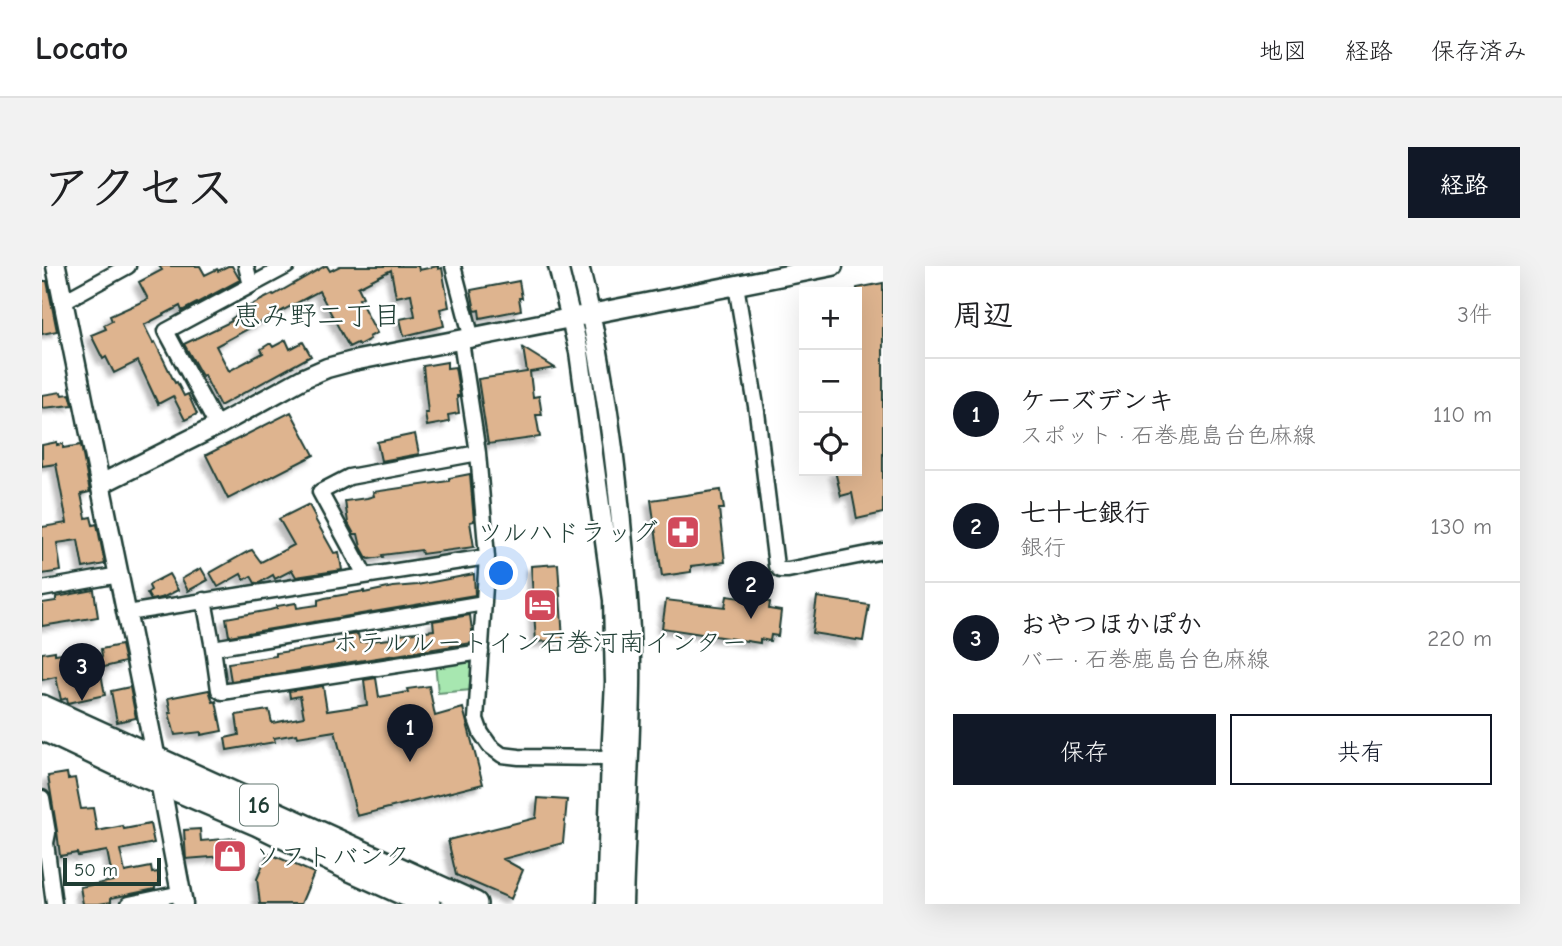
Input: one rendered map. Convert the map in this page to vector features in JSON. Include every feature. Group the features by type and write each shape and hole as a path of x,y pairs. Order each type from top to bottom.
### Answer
{"main road":[{"name":"16","path":"42,707 258,824 348,869 428,904"},
{"name":"16","path":"42,728 158,771 203,779 475,904"}],"street":[{"path":"56,266 182,899 128,904"},
{"path":"64,301 128,266"},
{"path":"246,266 251,285"},
{"path":"217,426 166,331 287,266"},
{"path":"453,266 466,340 487,557 476,719 490,746 502,755 611,758"},
{"path":"558,266 579,352 613,600 615,682 606,904"},
{"path":"579,266 607,402 629,601 631,686 623,904"},
{"path":"101,484 327,368 833,266"},
{"path":"736,285 757,412 776,565 780,570 788,570 883,551"},
{"path":"365,575 320,492 349,477 478,453"},
{"path":"127,613 487,557"},
{"path":"42,589 119,575"},
{"path":"204,600 219,690 222,692 481,652"},
{"path":"213,648 484,603"},
{"path":"42,798 54,904"}],"green space":[{"path":"465,658 473,664 471,690 438,693 435,662"}],"building":[{"path":"159,266 200,266 205,275 232,266 240,280 182,311 180,306 144,325 175,383 177,382 184,396 188,394 197,414 185,420 173,396 158,404 138,361 114,373 106,357 103,359 91,335 106,329 104,325 112,321 110,316 148,299 139,282 162,270"},
{"path":"325,266 330,271 340,266 418,266 419,270 438,266 438,269 442,268 449,307 440,309 444,326 404,336 400,319 415,316 411,294 396,297 391,270 358,287 363,297 359,299 377,333 359,345 357,343 349,347 319,291 216,346 229,371 263,353 261,349 269,344 273,347 286,340 290,349 303,342 311,356 220,406 184,344 232,321 240,311"},
{"path":"42,281 47,281 57,331 42,334"},
{"path":"519,281 521,310 480,318 479,310 475,311 471,290"},
{"path":"883,283 883,513 857,519 852,493 841,496 836,476 862,476 862,287"},
{"path":"523,348 555,368 530,372 533,397 539,396 542,415 536,415 540,437 488,444 478,379 527,372"},
{"path":"447,362 447,368 455,367 460,396 457,396 459,413 448,415 449,422 427,426 423,366"},
{"path":"61,392 62,395 70,394 73,405 42,408 42,395"},
{"path":"291,412 314,455 228,499 206,455"},
{"path":"415,434 419,454 381,461 377,442"},
{"path":"57,442 57,445 63,444 63,448 81,445 90,492 81,494 86,518 91,517 93,525 97,524 105,564 83,568 78,540 57,543 61,571 42,574 42,527 67,523 56,464 42,466 42,445"},
{"path":"470,474 474,521 470,522 474,547 422,554 421,550 367,558 358,534 354,534 348,523 345,501 374,496 373,492 449,481 449,478"},
{"path":"721,490 724,509 719,509 725,562 691,566 691,572 662,576 651,500"},
{"path":"307,505 334,553 339,552 342,570 296,577 292,570 275,579 273,575 259,583 255,583 251,576 244,580 241,574 218,587 210,573 249,551 252,550 261,562 294,545 279,519"},
{"name":"ホテルルートイン石巻河南インター","path":"558,564 563,640 536,642 531,566"},
{"path":"201,568 208,580 188,591 182,579"},
{"path":"169,574 178,590 151,600 147,593 151,590 150,584"},
{"path":"474,574 475,595 229,636 226,618 296,603 297,608 318,605 318,600 325,598"},
{"path":"94,590 98,617 42,626 42,603 56,601 56,597"},
{"path":"727,596 770,602 769,609 781,611 778,636 771,635 770,641 760,639 760,643 662,628 666,600 725,607"},
{"path":"817,597 869,605 863,641 812,633"},
{"path":"470,615 472,643 231,681 228,663 323,646 343,639 343,636 358,634 360,642 390,639 390,635 434,630 433,621"},
{"path":"121,645 125,662 100,668 105,695 68,703 67,698 61,700 56,677 42,680 42,653 69,652 72,666 98,661 97,658 102,657 101,649"},
{"path":"376,678 379,697 429,686 435,716 463,708 483,784 357,816 335,731 274,738 275,742 227,750 225,738 239,735 236,715 269,710 272,723 304,717 300,696 290,698 289,691 323,686 327,711 367,705 364,680"},
{"path":"130,687 136,718 117,722 111,691"},
{"path":"209,690 213,702 216,701 222,731 201,735 201,732 175,735 168,698"},
{"path":"67,773 68,779 75,778 81,809 93,808 97,831 150,824 154,843 120,850 125,872 151,867 152,873 158,872 160,885 155,886 155,889 111,898 111,902 83,904 80,887 113,881 107,851 60,856 48,776"},
{"path":"538,798 567,800 563,843 503,859 523,870 511,899 456,875 448,840 536,818"},
{"path":"200,829 201,841 235,838 236,855 186,859 184,830"},
{"path":"268,853 314,873 301,904 260,904 257,879"}],"place":[{"name":"ツルハドラッグ","path":"683,532"},
{"name":"ホテルルートイン石巻河南インター","path":"540,605"},
{"name":"七十七銀行","path":"751,619"},
{"name":"おやつほかぽか","path":"82,701"},
{"name":"ケーズデンキ","path":"410,762"},
{"name":"ソフトバンク","path":"230,856"}],"district":[{"name":"恵み野二丁目","path":"317,315"}]}
